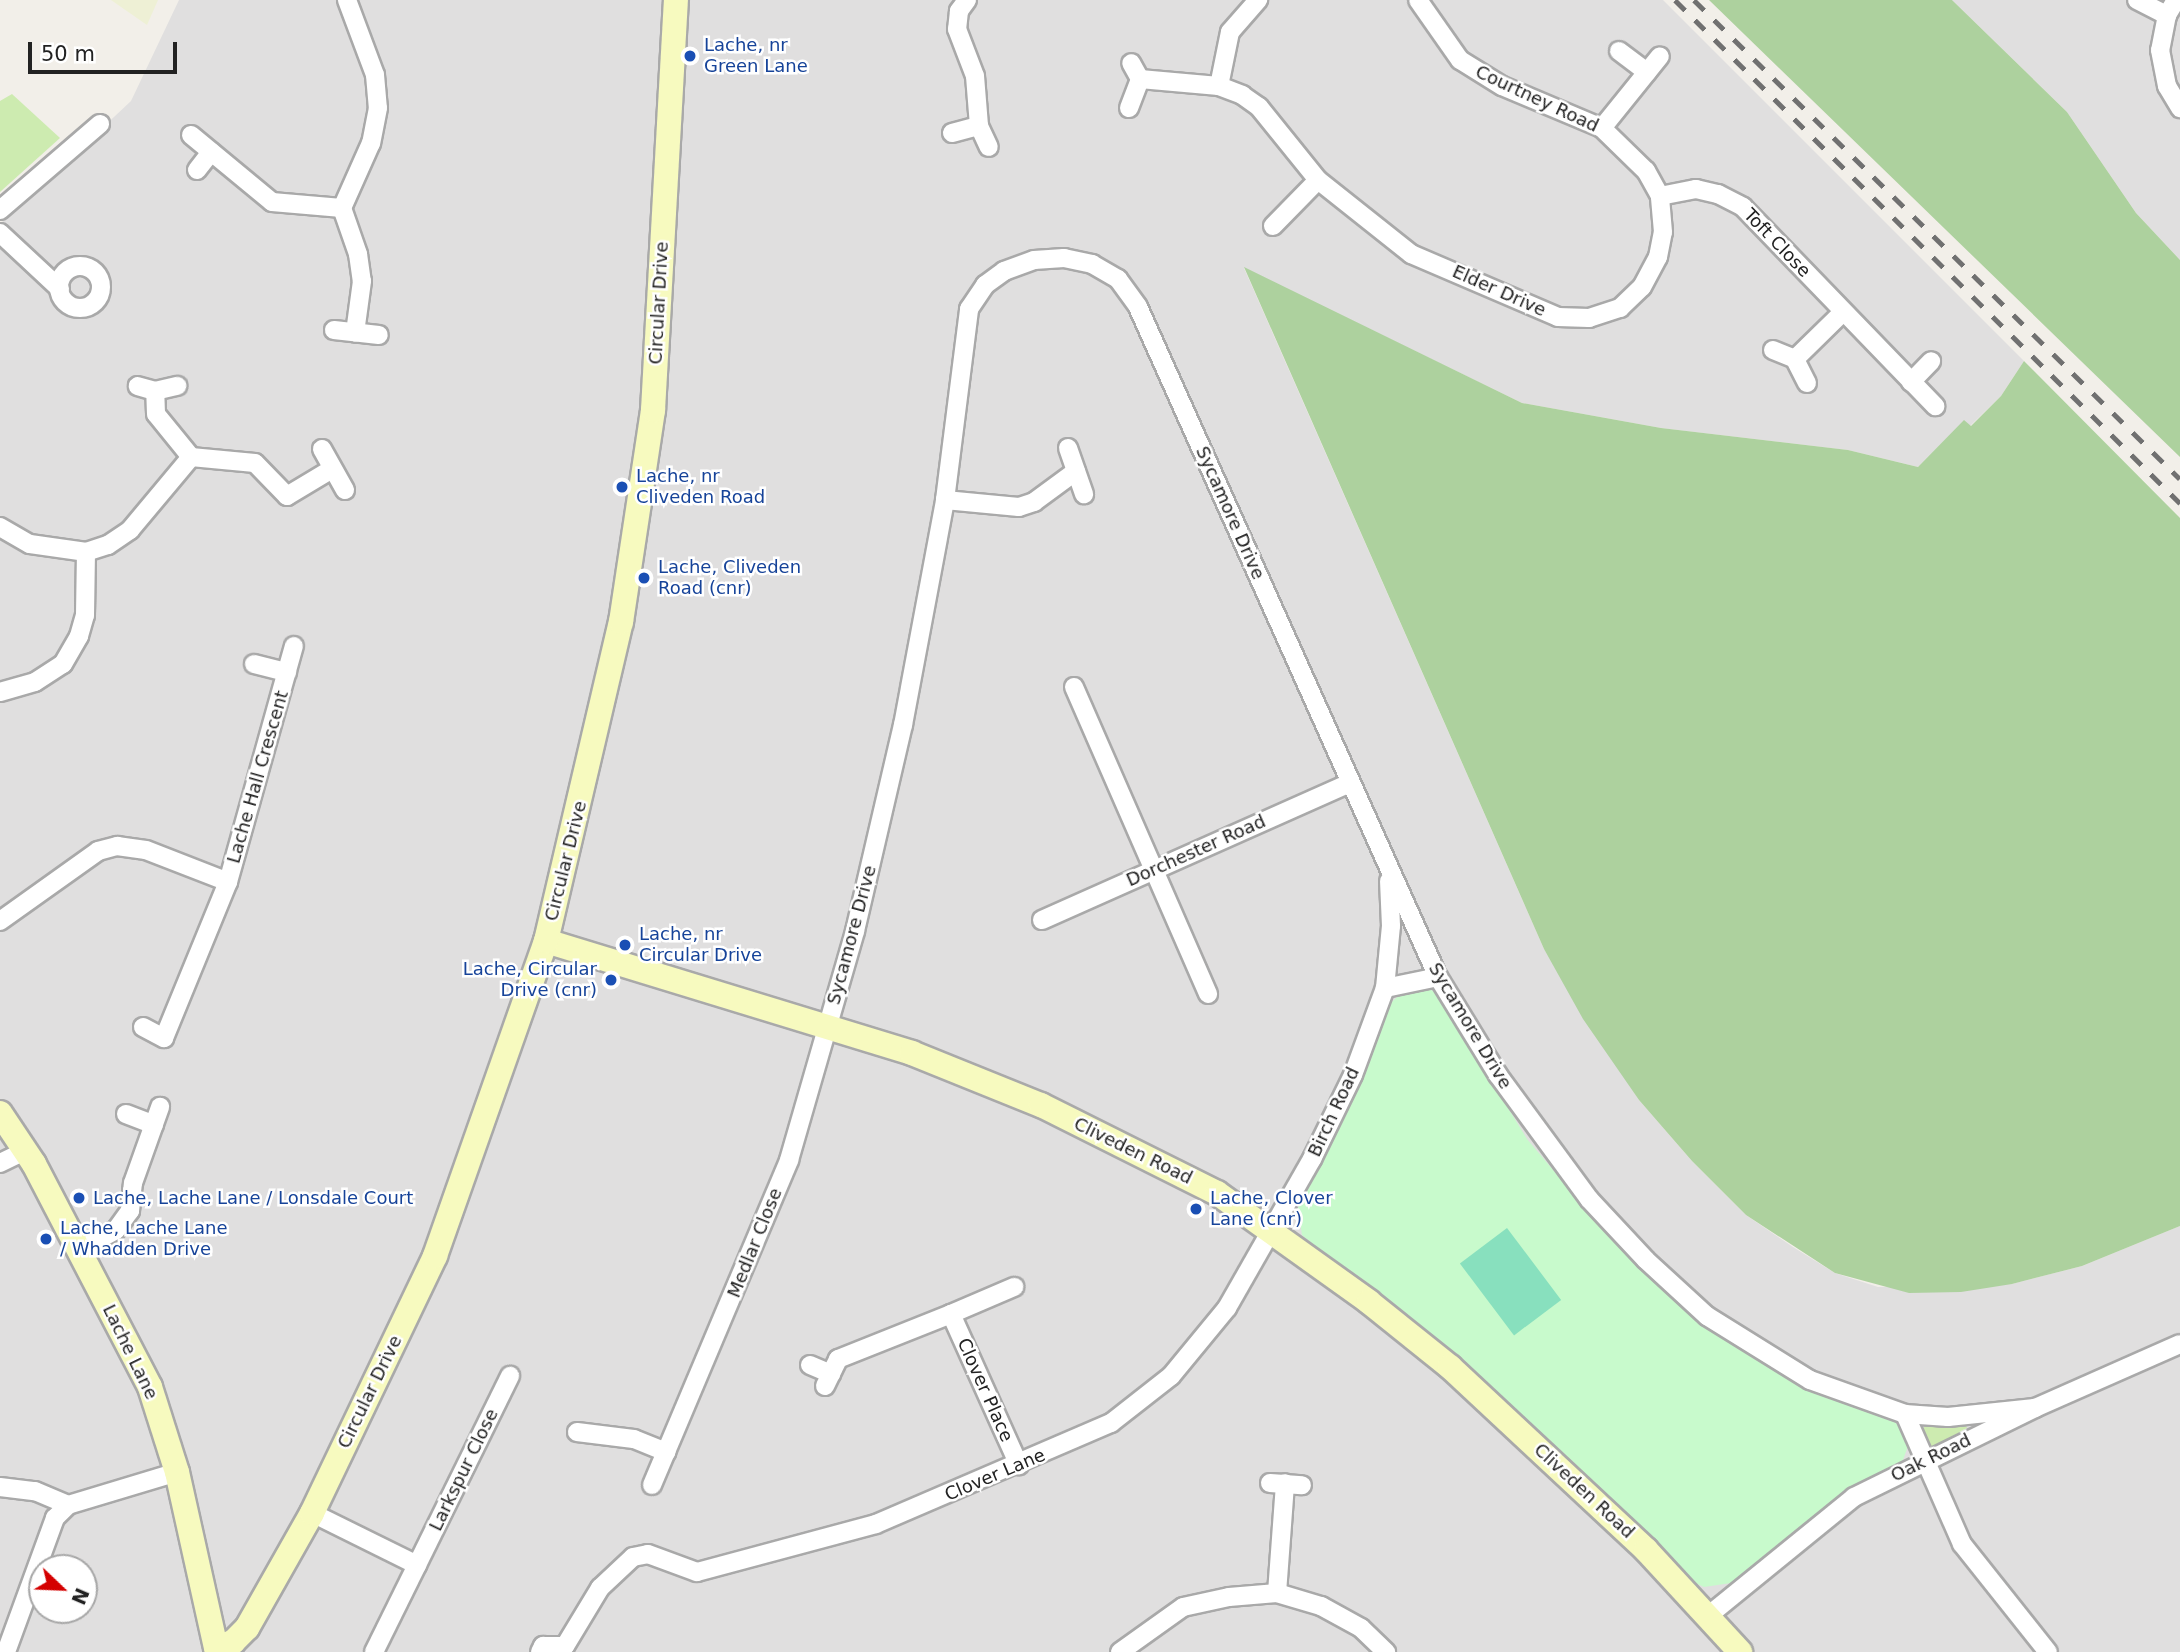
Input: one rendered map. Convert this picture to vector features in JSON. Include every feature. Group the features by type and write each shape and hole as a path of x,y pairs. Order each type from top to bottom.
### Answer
{"street":[{"path":"347,0 375,75 378,108 371,143 342,208 358,254 362,281 355,332"},
{"name":"Circular Drive","path":"217,1650 233,1642 247,1628 312,1513 435,1256 546,941 621,622 653,410 676,0"},
{"path":"967,0 959,11 957,29 975,76 979,126 989,147"},
{"path":"1219,86 1230,32 1258,0"},
{"name":"Courtney Road","path":"1418,0 1460,60 1502,86 1602,128 1632,153 1660,195"},
{"path":"2137,0 2171,7 2160,50 2167,86 2180,108"},
{"path":"1619,51 1647,72"},
{"path":"1602,128 1660,56"},
{"name":"Elder Drive","path":"1129,108 1136,71 1219,86 1259,107 1318,180 1411,254 1568,318 1589,318 1620,308 1642,287 1658,257 1663,232 1660,195"},
{"path":"0,210 100,124"},
{"path":"951,133 979,126"},
{"path":"191,135 272,202 342,208"},
{"path":"197,170 211,152"},
{"path":"1273,226 1318,180"},
{"name":"Toft Close","path":"1660,195 1696,189 1718,194 1743,207 1935,406"},
{"path":"0,233 60,289"},
{"name":"Sycamore Drive","path":"826,1027 884,811 945,500 963,335 969,309 985,285 1004,271 1034,260 1064,258 1092,264 1118,279 1138,307 1438,976 1542,1139 1589,1199 1680,1294 1707,1316 1810,1380 1905,1414 1948,1417 2035,1408"},
{"path":"1795,359 1843,312"},
{"path":"334,330 379,335"},
{"path":"1773,350 1795,359 1807,383"},
{"path":"1911,382 1931,361"},
{"path":"138,386 155,391 177,386"},
{"path":"155,391 156,414 191,457 255,463 290,502 332,470"},
{"path":"1068,448 1084,494"},
{"path":"322,449 345,490"},
{"path":"0,527 30,544 86,552 108,545 130,530 191,457"},
{"path":"945,500 1019,507 1034,502 1076,471"},
{"path":"0,692 35,682 63,664 79,636 85,615 86,552"},
{"name":"Lache Hall Crescent","path":"143,1027 164,1038 228,882 294,646"},
{"name":"Lache Hall Crescent","path":"254,664 287,672"},
{"path":"1074,687 1208,994"},
{"name":"Dorchester Road","path":"1042,920 1350,783"},
{"name":"Lache Hall Crescent","path":"0,921 98,851 117,846 146,850 228,882"},
{"name":"Birch Road","path":"1273,1230 1353,1075 1385,988 1391,926 1389,871"},
{"name":"Cliveden Road","path":"546,941 912,1053 1041,1105 1217,1193 1273,1230 1450,1367 1629,1533 1709,1615 1740,1652"},
{"path":"1385,988 1438,976"},
{"name":"Medlar Close","path":"652,1485 789,1160 826,1027"},
{"path":"79,1250 116,1230 130,1211 133,1183 160,1107"},
{"name":"Lache Lane","path":"0,1113 25,1151 150,1387 177,1472 217,1650"},
{"path":"126,1114 154,1125"},
{"path":"0,1163 25,1151"},
{"name":"Clover Lane","path":"572,1649 600,1588 633,1557 648,1553 681,1569 713,1569 876,1524 1019,1465 1111,1423 1171,1376 1227,1308 1273,1230"},
{"path":"810,1365 828,1380 838,1359 1014,1287"},
{"name":"Clover Place","path":"951,1314 1019,1465"},
{"name":"Oak Road","path":"1709,1615 1854,1497 2035,1408 2180,1344"},
{"name":"Larkspur Close","path":"374,1652 510,1376"},
{"path":"1905,1414 1923,1461 1962,1544 2048,1652"},
{"path":"577,1432 634,1439 667,1452"},
{"path":"6,1652 49,1530 68,1505 177,1472"},
{"path":"1278,1594 1286,1484"},
{"path":"0,1487 35,1491 68,1505"},
{"path":"312,1513 417,1565"},
{"path":"1120,1652 1183,1607 1230,1597 1278,1594 1321,1606 1361,1628 1386,1652"},
{"path":"540,1652 543,1646 572,1649"}],"shaded area":[{"path":"179,0 1663,0 2024,361 2001,396 1970,426 1964,421 1918,467 1848,450 1661,428 1522,403 1244,268 1544,949 1639,1100 1692,1161 1746,1215 1793,1247 1835,1273 1878,1287 2012,1284 2082,1266 2180,1226 2180,1652 0,1652 0,224 131,101"},
{"path":"1952,0 2180,0 2180,260 2136,213 2067,112"}],"green space":[{"path":"111,0 158,0 147,25"},
{"path":"1709,0 1952,0 2067,112 2136,213 2180,260 2180,457"},
{"path":"12,94 60,138 0,192 0,101"},
{"path":"1244,267 1522,403 1661,428 1848,450 1918,467 1964,420 1971,426 2001,396 2024,361 2180,518 2180,1226 2082,1266 2012,1284 1961,1292 1909,1293 1835,1273 1746,1215 1692,1161 1639,1100 1583,1019 1544,949"},
{"path":"1424,984 1440,997 1527,1139 1608,1235 1683,1307 1742,1350 1802,1384 1884,1414 1901,1427 1909,1443 1903,1460 1731,1583 1704,1587 1693,1582 1504,1400 1302,1235 1297,1203 1361,1079 1386,1007 1404,991"},
{"path":"1507,1228 1561,1300 1514,1335 1460,1264"},
{"path":"1960,1422 1967,1427 1964,1434 1930,1448 1921,1437 1925,1424"}],"railway":[{"path":"1675,0 2180,503"},
{"path":"1694,0 2180,479"}],"place":[{"name":"Lache, nr Green Lane","path":"690,56"},
{"name":"Lache, nr Cliveden Road","path":"622,487"},
{"name":"Lache, Cliveden Road (cnr)","path":"644,578"},
{"name":"Lache, nr Circular Drive","path":"625,945"},
{"name":"Lache, Circular Drive (cnr)","path":"611,980"},
{"name":"Lache, Lache Lane / Lonsdale Court","path":"79,1198"},
{"name":"Lache, Clover Lane (cnr)","path":"1196,1209"},
{"name":"Lache, Lache Lane / Whadden Drive","path":"46,1239"}]}
